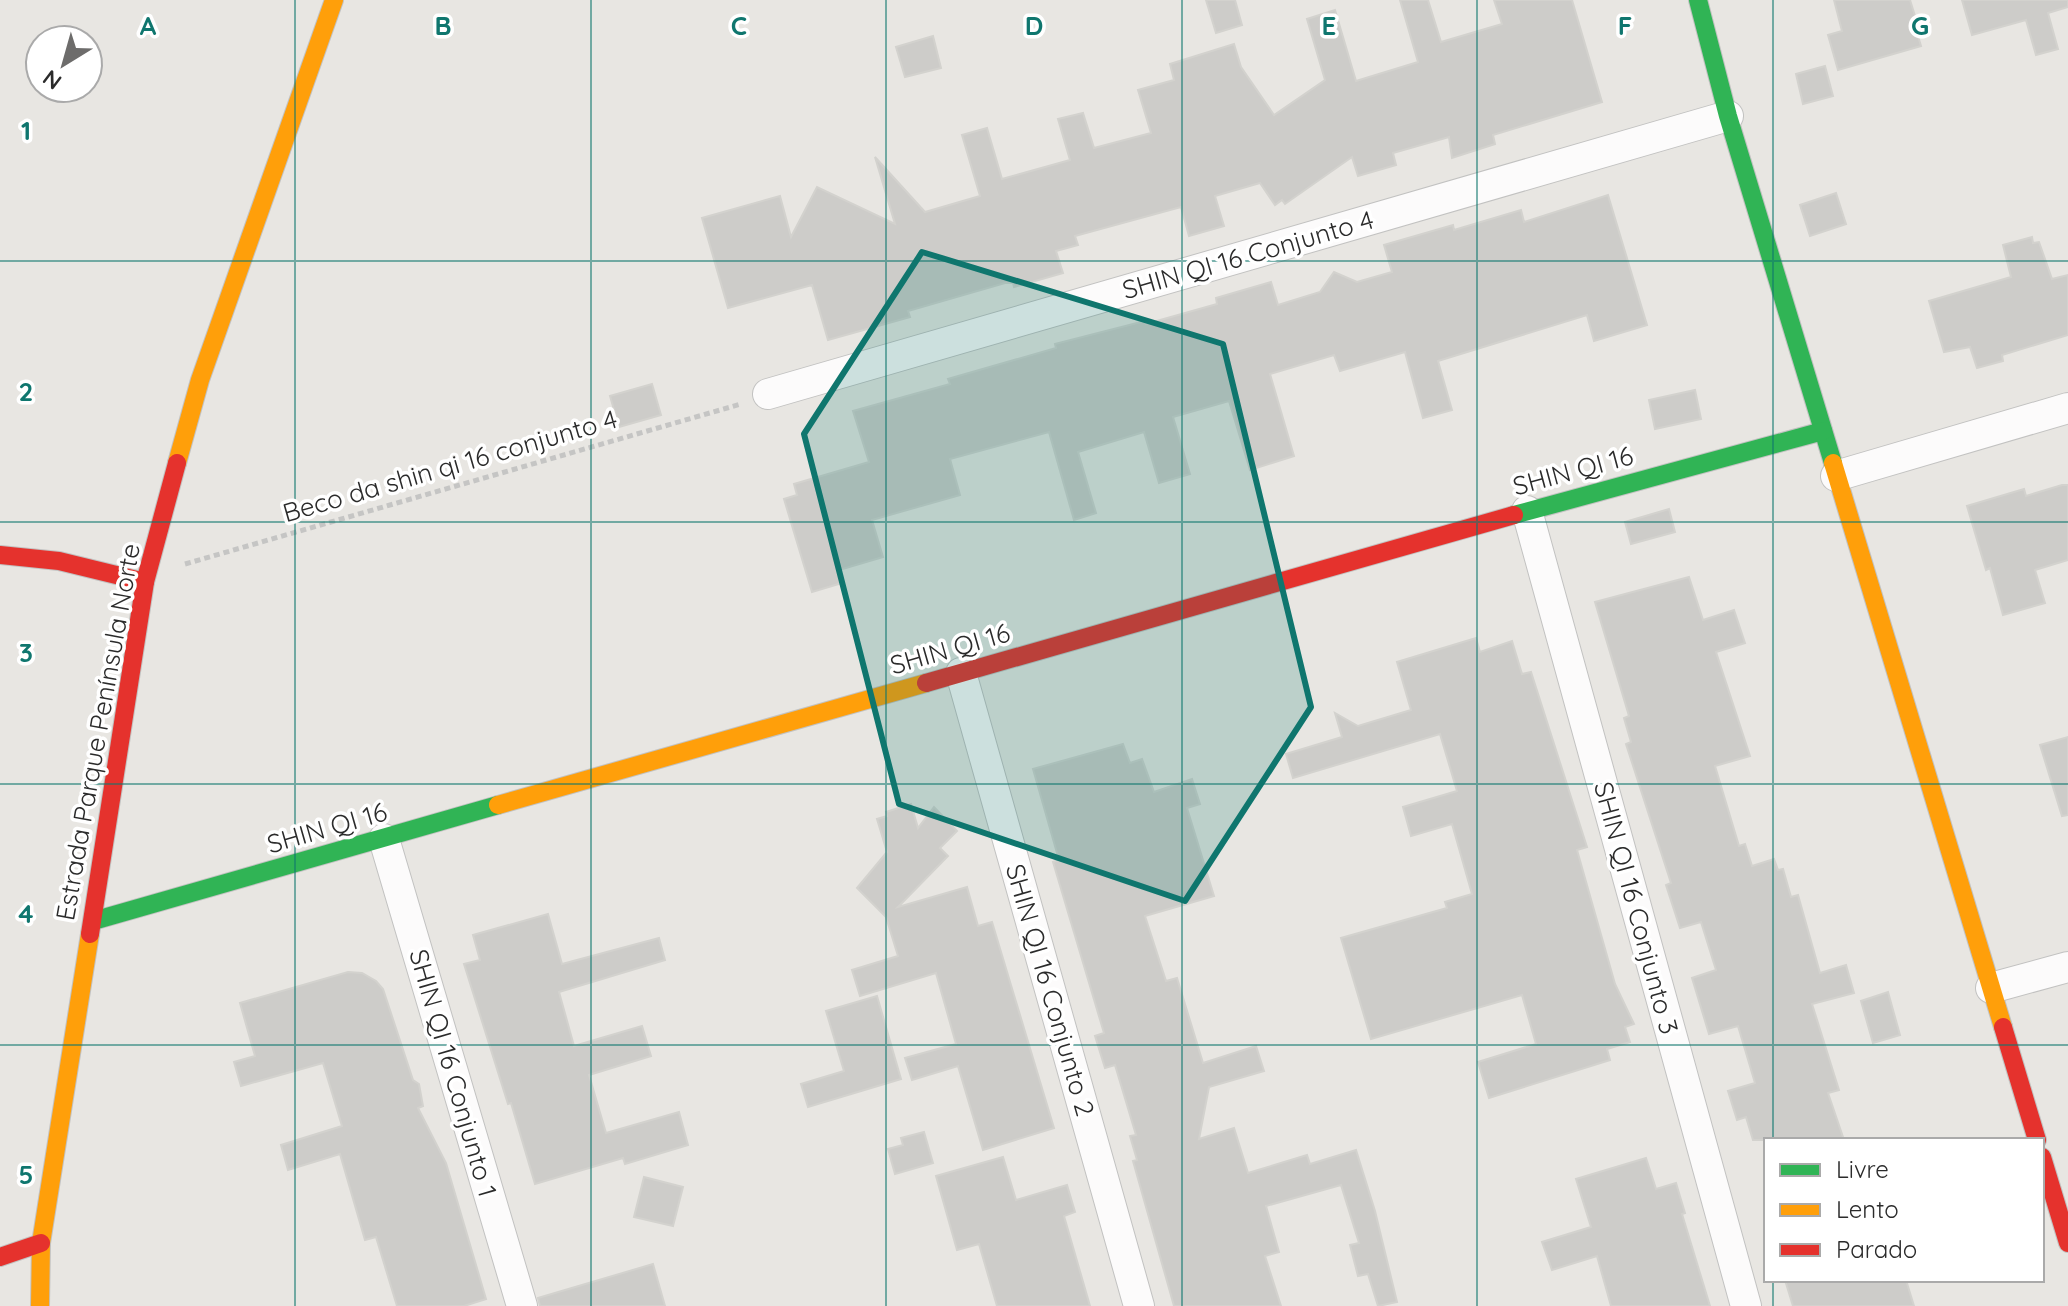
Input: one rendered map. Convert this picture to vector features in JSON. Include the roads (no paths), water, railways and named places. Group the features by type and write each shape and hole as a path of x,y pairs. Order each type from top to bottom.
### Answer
{"street":[{"name":"Estrada Parque Península Norte","path":"40,1306 41,1243 145,582 200,380 334,0"},
{"path":"1698,0 1728,116 2036,1138"},
{"name":"SHIN QI 16 Conjunto 4","path":"768,394 1728,116"},
{"path":"1836,476 2068,408"},
{"name":"SHIN QI 16","path":"93,921 1527,511 1823,431"},
{"name":"SHIN QI 16 Conjunto 3","path":"1527,511 1746,1306"},
{"path":"0,555 59,561 145,582"},
{"name":"SHIN QI 16 Conjunto 2","path":"961,673 1139,1306"},
{"name":"SHIN QI 16 Conjunto 1","path":"384,839 522,1306"},
{"path":"1991,988 2068,967"},
{"path":"2044,1164 2068,1243"},
{"path":"0,1257 41,1243"}]}
